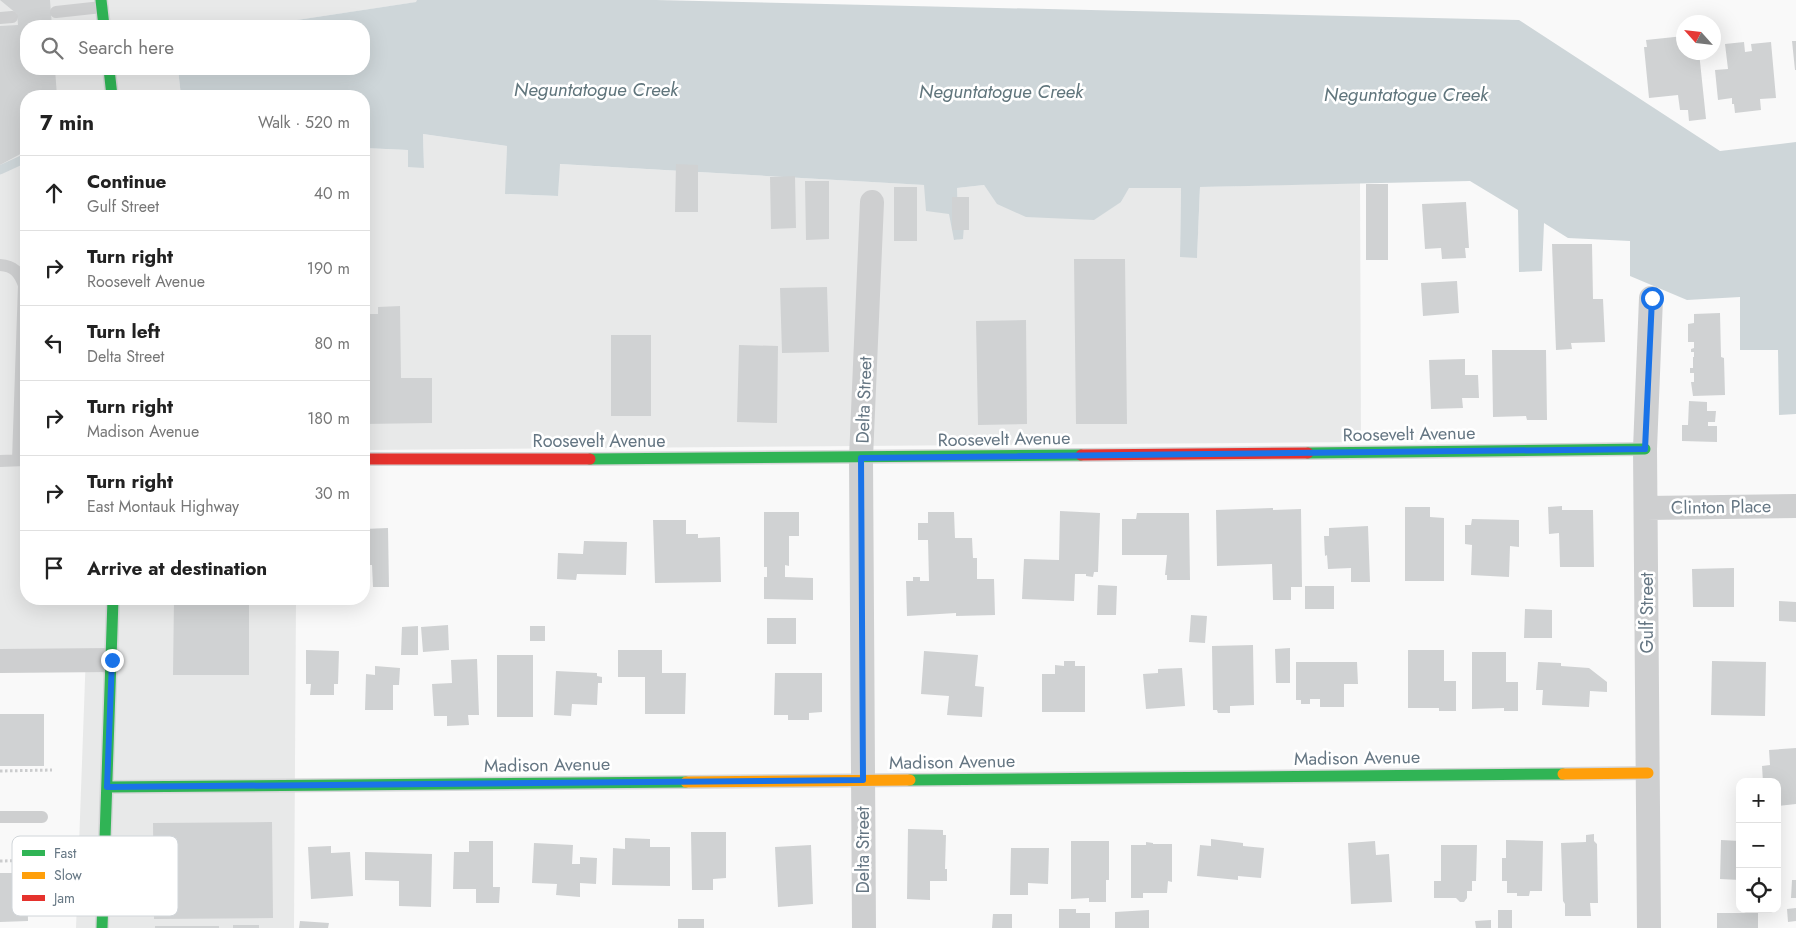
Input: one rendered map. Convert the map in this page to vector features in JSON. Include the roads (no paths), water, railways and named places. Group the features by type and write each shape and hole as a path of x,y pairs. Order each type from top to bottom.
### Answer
{"street":[{"path":"102,3 103,20"},
{"path":"110,75 111,90"},
{"name":"Delta Street","path":"864,928 861,458 872,202"},
{"name":"Gulf Street","path":"1650,928 1645,449 1652,298"},
{"name":"Roosevelt Avenue","path":"370,459 861,458 1645,449"},
{"name":"Clinton Place","path":"1646,508 1796,506"},
{"path":"105,836 113,605"},
{"path":"0,661 112,660"},
{"name":"Madison Avenue","path":"107,787 1648,773"}],"lane":[{"path":"56,12 102,3"},
{"path":"0,265 10,266 20,275"},
{"path":"0,460 20,460"},
{"path":"0,817 42,817"}],"water":[{"path":"417,0 656,0 1519,20 1720,151 1796,142 1796,414 1779,415 1778,350 1740,350 1740,297 1687,300 1630,276 1630,241 1568,238 1544,223 1542,271 1519,272 1518,210 1470,181 1200,187 1197,258 1180,257 1181,188 1129,188 1121,202 1094,220 1026,217 997,204 984,185 957,188 958,210 965,211 963,239 954,240 949,214 926,211 924,185 560,164 558,196 505,194 507,146 423,134 424,168 408,167 408,150 370,148 370,90 180,90 179,75 370,75 370,20 297,20 416,2"}],"waterway":[{"name":"Neguntatogue Creek","path":"0,170 20,161"}]}
